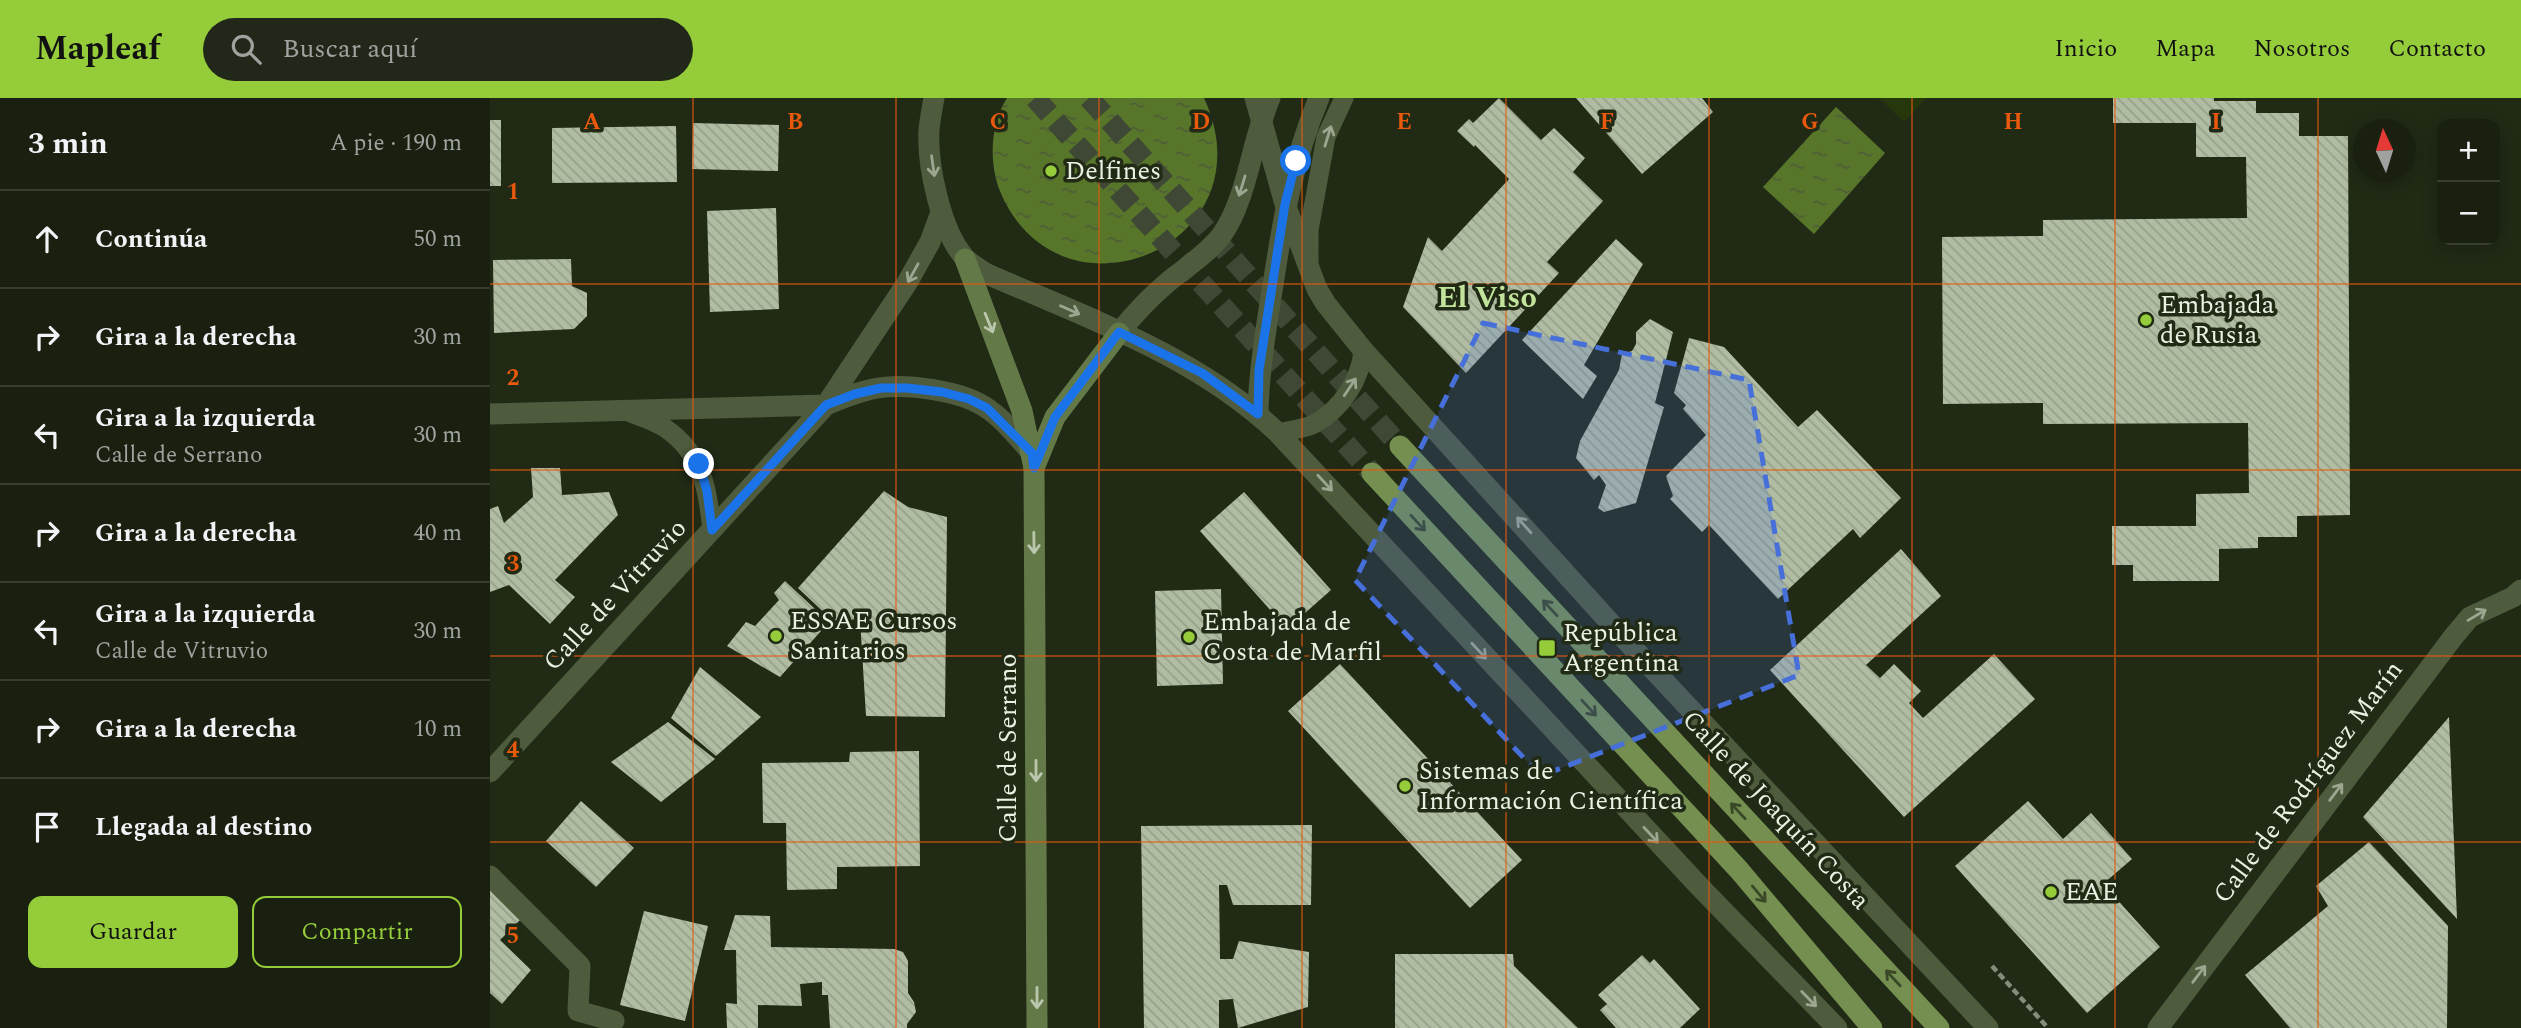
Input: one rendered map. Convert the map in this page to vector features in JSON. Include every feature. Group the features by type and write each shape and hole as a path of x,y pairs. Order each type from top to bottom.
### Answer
{"main road":[{"name":"Calle de Serrano","path":"965,259 1022,411 1033,461 1037,1028"},
{"name":"Calle de Serrano","path":"1033,461 1055,417 1119,332"},
{"name":"Calle de Joaquín Costa","path":"1400,446 1939,1028"},
{"path":"1372,473 1730,860 1872,1028"}],"street":[{"path":"934,98 929,132 932,166 941,212 965,259 987,274 1119,332 1202,373 1258,414 1700,887 1837,1028"},
{"path":"1255,98 1285,204 1311,275 1326,304 1363,350 1634,649 1988,1028"},
{"path":"1119,332 1146,301 1197,261 1221,235 1233,215 1260,120 1270,98"},
{"path":"1258,414 1259,370 1285,204 1306,131 1319,98"},
{"name":"Calle de Vitruvio","path":"490,772 826,405 907,284 930,242 941,212"},
{"path":"490,414 826,405 881,388 907,388 942,392 969,399 987,408 1033,461"},
{"name":"Calle de Rodríguez Marín","path":"2158,1028 2454,636 2470,617 2513,597 2521,590"},
{"path":"490,876 580,965 578,1011 614,1021"}],"lane":[{"path":"1311,275 1309,230 1326,137 1344,98"},
{"path":"1278,433 1316,424 1338,404 1356,380 1362,366 1363,350"},
{"path":"629,412 664,428 699,464 707,491 712,530"}],"path":[{"path":"1992,966 2048,1028"}],"highlighted area":[{"path":"1483,323 1749,380 1799,675 1541,776 1355,580"}],"shaded area":[{"path":"1879,98 1926,98 1904,122"}],"water":[{"path":"1007,98 1204,98 1217,151 1209,196 1184,231 1148,254 1106,263 1064,256 1026,231 998,186 993,164 993,141 998,118"},
{"path":"1836,107 1885,153 1814,234 1763,187"}],"building":[{"path":"1499,98 1541,140 1554,128 1585,158 1573,172 1603,201 1547,262 1559,273 1466,373 1403,307 1428,237 1442,251 1509,179 1457,131 1469,119 1473,123"},
{"path":"1576,98 1702,98 1713,112 1642,174"},
{"name":"Embajada de Rusia","path":"2113,98 2214,98 2214,101 2256,101 2256,113 2299,113 2299,136 2348,136 2350,515 2297,516 2297,537 2258,537 2258,548 2219,549 2219,581 2133,581 2133,565 2112,565 2112,526 2196,526 2196,494 2249,493 2248,423 2043,424 2043,403 1943,404 1942,237 2043,236 2043,220 2247,218 2246,157 2196,157 2196,123 2113,123"},
{"path":"490,120 501,120 501,186 490,186"},
{"path":"693,123 779,125 778,171 692,169"},
{"path":"676,126 677,182 552,183 552,128"},
{"path":"776,208 779,309 710,312 707,211"},
{"path":"1616,239 1643,264 1584,365 1597,376 1583,399 1522,340"},
{"path":"571,259 572,286 587,293 587,316 574,329 494,333 493,260"},
{"path":"1650,319 1673,332 1655,403 1664,407 1636,503 1604,512 1598,508 1606,485 1599,475 1594,480 1576,458 1580,441 1619,370 1622,354 1632,351 1636,344 1636,332"},
{"path":"1689,338 1724,347 1798,427 1817,410 1901,498 1860,538 1853,529 1778,599 1709,525 1702,532 1670,499 1673,496 1666,476 1706,435 1683,409 1686,405 1674,393"},
{"path":"531,468 560,468 562,495 609,492 618,515 555,580 575,597 550,624 509,585 490,592 490,509 498,506 504,523 533,497"},
{"path":"884,491 908,507 947,517 945,717 866,716 860,619 833,621 798,588"},
{"path":"1244,492 1331,590 1287,629 1200,531"},
{"path":"1901,549 1941,596 1866,665 1880,678 1894,664 1921,691 1909,703 1923,718 1994,654 2035,699 1904,817 1770,670"},
{"name":"ESSAE Cursos Sanitarios","path":"785,581 829,622 780,677 727,646 746,622 755,626 779,600 774,593"},
{"name":"Embajada de Costa de Marfil","path":"1221,589 1223,684 1157,686 1155,591"},
{"name":"Sistemas de Información Científica","path":"1340,664 1522,860 1470,908 1288,711"},
{"path":"700,667 761,717 716,756 671,718"},
{"path":"2449,717 2457,919 2363,817"},
{"path":"668,722 715,759 661,802 611,762"},
{"path":"919,751 920,866 837,867 837,889 787,890 786,823 763,823 762,763 849,762 850,752"},
{"path":"581,801 634,848 596,887 546,841"},
{"path":"2028,801 2063,839 2091,813 2132,859 2103,884 2160,947 2087,1013 1955,866"},
{"path":"1312,825 1311,905 1233,905 1227,885 1219,885 1220,959 1233,959 1239,941 1309,952 1308,1007 1238,1028 1233,999 1219,1000 1219,1028 1144,1028 1141,826"},
{"path":"2369,842 2448,926 2447,1028 2290,1028 2245,975 2328,906 2316,886"},
{"path":"490,889 522,918 500,940 531,970 502,1004 490,993"},
{"path":"644,911 708,926 685,1021 620,1005"},
{"path":"735,915 770,916 771,947 894,949 903,952 908,961 908,993 916,1012 907,1028 830,1028 828,995 822,995 822,982 800,984 802,1006 758,1005 758,1028 727,1028 726,1003 737,1004 736,950 724,950"},
{"path":"1395,954 1513,954 1514,966 1578,1028 1395,1028"},
{"path":"1642,955 1650,963 1654,959 1700,1009 1680,1028 1616,1028 1600,1010 1607,1004 1598,995"}],"tunnel":[{"path":"1035,98 1372,473"},
{"path":"1089,98 1400,446"}],"place":[{"name":"Delfines","path":"1051,171"},
{"name":"Embajada de Rusia","path":"2146,320"},
{"name":"ESSAE Cursos Sanitarios","path":"776,636"},
{"name":"Embajada de Costa de Marfil","path":"1189,637"},
{"name":"República Argentina","path":"1547,648"},
{"name":"Sistemas de Información Científica","path":"1405,786"},
{"name":"EAE","path":"2051,892"}],"district":[{"name":"El Viso","path":"1487,298"}],"route":[{"path":"699,464 707,491 712,530 826,405 881,388 907,388 942,392 969,399 987,408 1032,453 1034,468 1055,417 1119,332 1202,373 1258,414 1259,370 1285,204 1296,161"}]}
